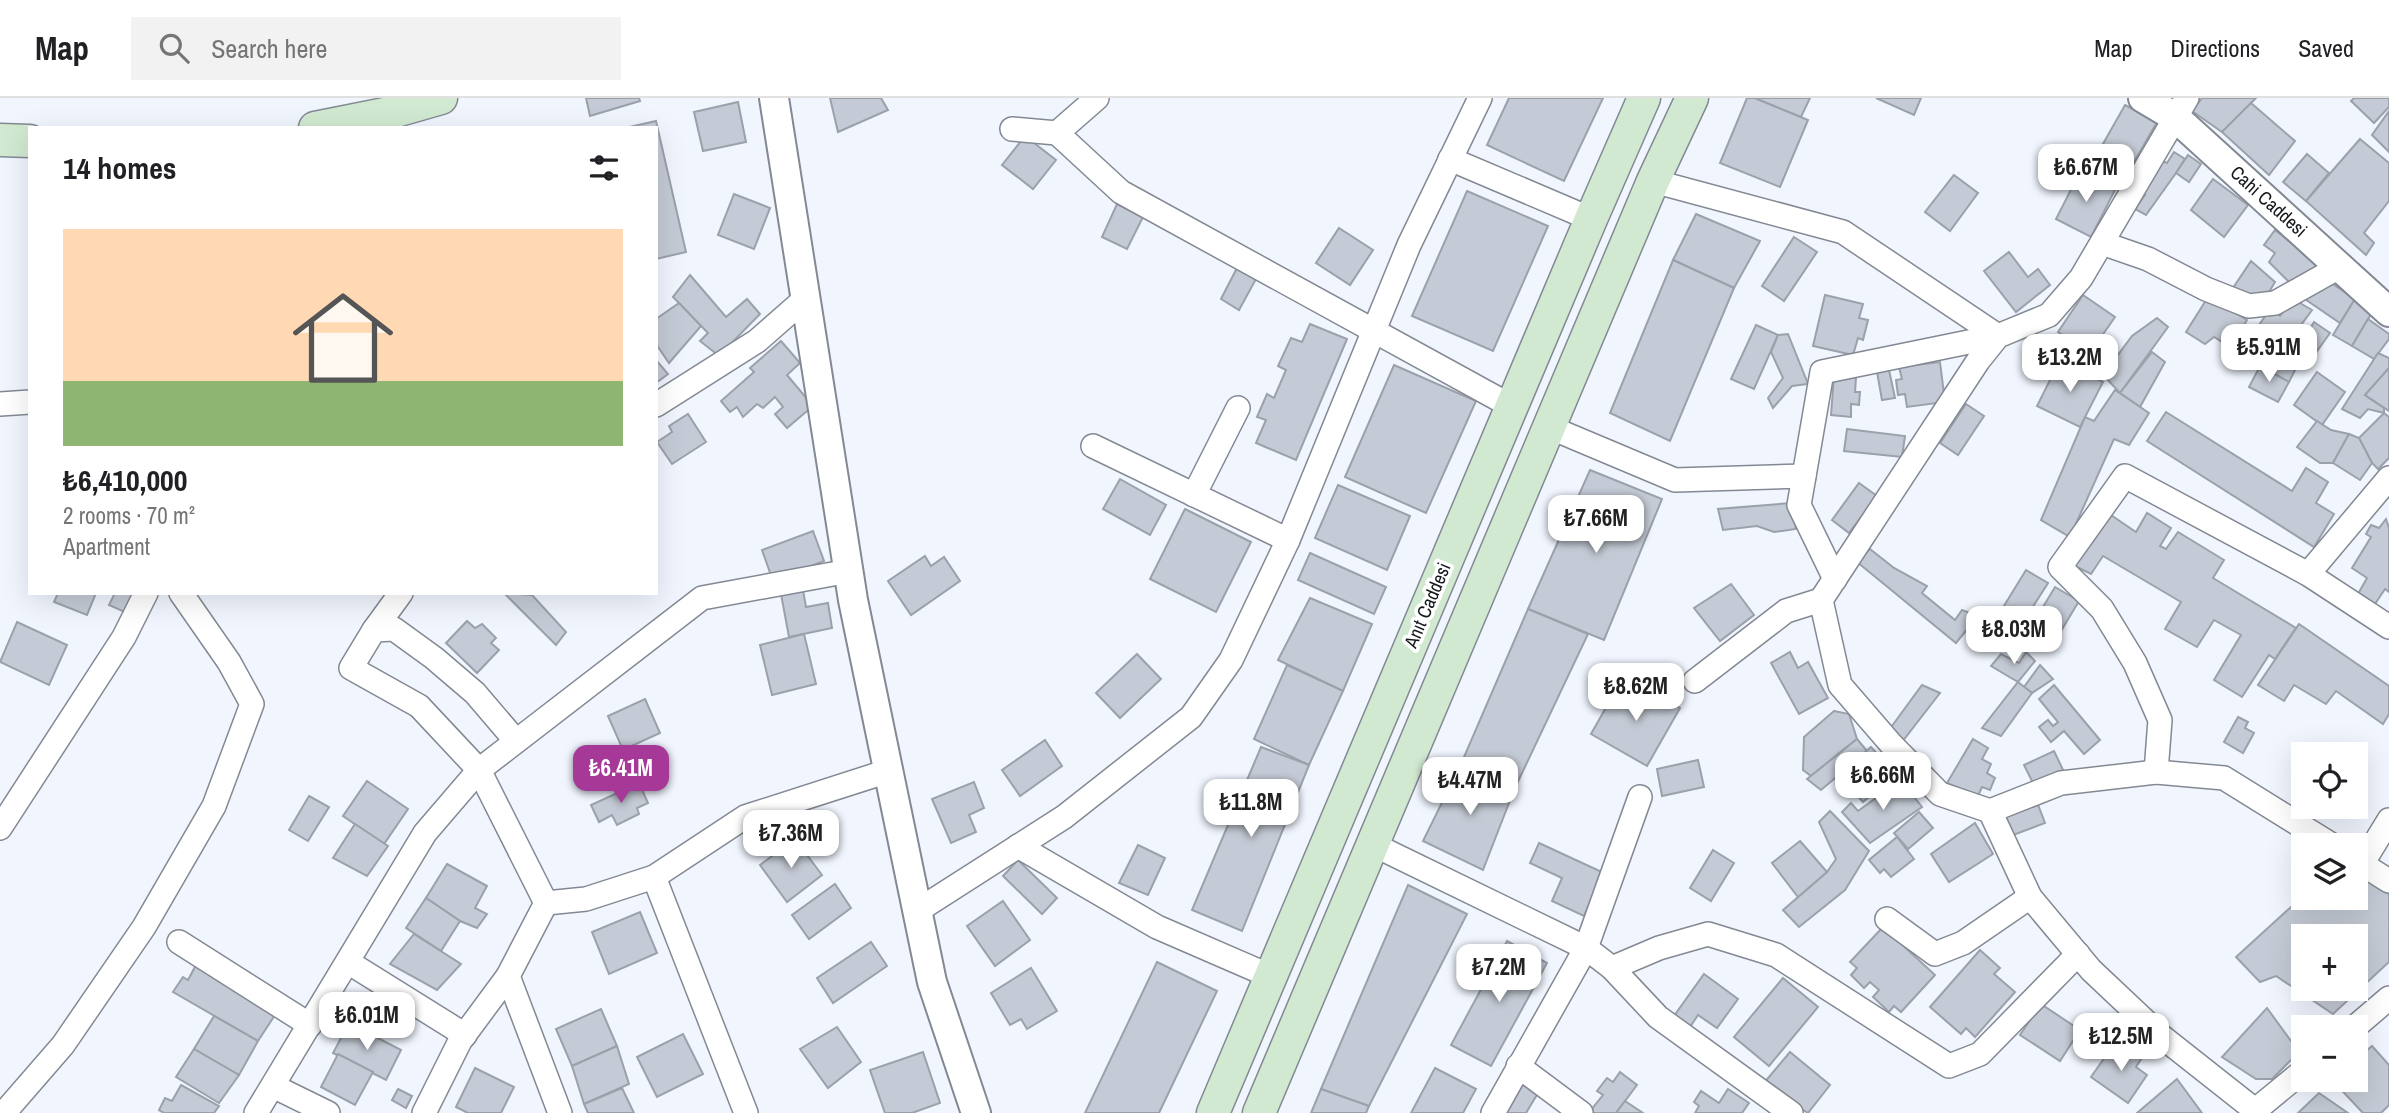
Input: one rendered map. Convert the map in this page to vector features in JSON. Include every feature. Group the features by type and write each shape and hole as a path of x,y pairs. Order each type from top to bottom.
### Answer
{"main road":[{"path":"325,126 385,114 441,98"},
{"name":"Anıt Caddesi","path":"1213,1113 1644,98"},
{"path":"1259,1113 1653,181 1692,98"},
{"path":"0,140 28,141"}],"street":[{"path":"774,98 849,571 888,771 932,982 976,1113"},
{"path":"1057,133 1097,98"},
{"path":"917,911 1064,817 1191,717 1231,660 1289,540 1409,245 1480,98"},
{"name":"Cahi Caddesi","path":"2143,98 2181,108 2389,312"},
{"path":"1835,579 1799,505 1822,372 1998,336 2049,314 2081,278 2181,108"},
{"path":"1012,129 1057,133 1121,192 1511,406"},
{"path":"1450,159 1591,219"},
{"path":"1653,181 1843,232 1998,336"},
{"path":"2102,243 2148,259 2206,289 2249,306 2275,303 2341,266"},
{"path":"658,404 757,341 806,298"},
{"path":"1695,681 1786,611 1821,600 1978,362 1998,336"},
{"path":"0,404 28,402"},
{"path":"1194,495 1238,408"},
{"path":"1549,427 1675,480 1804,476"},
{"path":"1093,446 1289,540"},
{"path":"2156,772 2160,720 2135,663 2102,609 2060,567 2125,476 2308,574 2389,627"},
{"path":"2308,574 2389,478"},
{"path":"256,1113 425,833 479,770 702,598 849,571"},
{"path":"0,828 124,637 145,595"},
{"path":"4,1113 63,1045 144,927 214,806 252,704 229,662 182,595"},
{"path":"400,595 351,668 419,706 479,770 546,902"},
{"path":"1821,600 1840,685 1891,744 1940,794 1990,811 2062,783 2156,772 2224,778 2313,833"},
{"path":"374,630 394,629 434,659 475,693 516,741"},
{"path":"546,902 586,899 654,877 745,817 888,771"},
{"path":"1493,1113 1586,948 1640,797"},
{"path":"1990,811 2030,897 2091,970 2161,1037 2254,1112 2291,1081"},
{"path":"2368,848 2389,820"},
{"path":"1371,844 1586,948 1612,968 1658,1017 1791,1113"},
{"path":"1018,846 1157,927 1270,976"},
{"path":"2368,868 2389,881"},
{"path":"654,877 746,1113"},
{"path":"1887,919 1935,954 1964,943 2030,897"},
{"path":"424,1113 465,1035 508,976 546,902"},
{"path":"1612,968 1659,948 1708,934 1776,955 1949,1066 1980,1054 2078,954"},
{"path":"179,942 310,1025"},
{"path":"348,961 465,1035"},
{"path":"508,976 560,1113"},
{"path":"2368,1015 2389,998"},
{"path":"1518,1066 1581,1113"},
{"path":"273,1086 328,1113"}],"building":[{"path":"586,98 639,98 640,101 590,116"},
{"path":"830,98 881,98 888,110 838,132"},
{"path":"1509,98 1603,98 1564,181 1487,145"},
{"path":"1747,98 1755,98 1808,120 1780,187 1720,163"},
{"path":"1755,98 1810,98 1801,117"},
{"path":"1876,98 1921,98 1914,115"},
{"path":"2202,98 2256,98 2222,132 2192,111"},
{"path":"2354,98 2389,98 2389,107 2374,123 2351,101"},
{"path":"738,102 746,142 703,151 694,112"},
{"path":"2251,103 2295,141 2269,175 2222,132"},
{"path":"2125,105 2157,122 2130,169 2099,151"},
{"path":"2389,111 2389,152 2372,135"},
{"path":"656,121 657,126 634,126"},
{"path":"658,130 686,252 658,259"},
{"path":"1025,136 1056,160 1033,189 1002,165"},
{"path":"2360,139 2389,163 2389,201 2364,233 2374,243 2366,255 2306,201"},
{"path":"2174,152 2185,159 2176,173 2146,215 2135,209 2145,195 2140,192 2160,160 2167,163"},
{"path":"2307,154 2329,173 2306,201 2283,182"},
{"path":"2188,155 2201,164 2189,182 2176,173"},
{"path":"2080,172 2115,190 2091,237 2056,219"},
{"path":"1954,175 1978,193 1950,231 1925,212"},
{"path":"2213,179 2248,205 2224,237 2191,210"},
{"path":"1467,191 1548,226 1493,351 1412,316"},
{"path":"734,194 770,208 754,249 718,235"},
{"path":"1117,204 1143,217 1127,249 1102,237"},
{"path":"1696,214 1760,241 1734,288 1673,260"},
{"path":"1339,228 1373,250 1350,285 1316,263"},
{"path":"2275,230 2323,268 2291,284 2269,262 2275,253 2264,245"},
{"path":"1794,237 1817,252 1784,301 1762,286"},
{"path":"2009,252 2028,277 2038,269 2050,285 2016,312 1984,271"},
{"path":"1673,260 1734,288 1670,441 1610,413"},
{"path":"2251,261 2275,282 2265,299 2251,298 2233,288"},
{"path":"1237,268 1256,279 1239,310 1221,299"},
{"path":"690,275 726,317 747,299 760,314 719,356 700,341 708,333 673,297"},
{"path":"2325,279 2355,299 2340,323 2299,295"},
{"path":"1825,295 1863,304 1859,318 1868,320 1863,340 1858,338 1853,355 1813,346"},
{"path":"2083,295 2115,317 2090,353 2058,332"},
{"path":"2208,297 2247,320 2230,347 2214,337 2205,344 2186,332"},
{"path":"2293,299 2312,310 2285,347 2255,331 2270,309 2280,316"},
{"path":"2355,299 2373,311 2352,346 2333,335"},
{"path":"679,303 701,326 669,363 658,347 658,318"},
{"path":"2157,318 2168,327 2120,393 2103,375 2132,336"},
{"path":"2368,319 2389,334 2389,339 2374,359 2352,346"},
{"path":"2314,322 2330,333 2312,358 2293,345 2302,331 2307,334"},
{"path":"1310,324 1347,339 1296,460 1256,443 1266,420 1257,417 1267,394 1274,398 1286,370 1278,366 1291,338 1302,342"},
{"path":"1756,325 1778,335 1754,389 1731,379"},
{"path":"1788,334 1808,384 1792,386 1773,408 1768,398 1783,378 1771,352 1778,335"},
{"path":"781,341 800,363 787,375 813,406 787,428 775,414 783,407 775,397 763,408 757,404 743,417 737,407 730,412 721,401 754,372 750,368"},
{"path":"2288,342 2304,352 2289,382 2257,365 2266,349 2280,356"},
{"path":"2152,352 2165,362 2140,407 2120,393"},
{"path":"2378,353 2389,358 2389,368 2365,395 2384,408 2384,413 2368,409 2360,418 2342,409"},
{"path":"2060,360 2103,382 2080,427 2037,406"},
{"path":"658,362 668,374 658,382"},
{"path":"1940,362 1945,402 1907,407 1905,394 1898,395 1896,380 1902,379 1899,367"},
{"path":"1394,365 1476,401 1426,513 1345,477"},
{"path":"2260,366 2289,382 2278,402 2249,387"},
{"path":"2389,368 2389,411 2365,395"},
{"path":"1889,370 1895,398 1882,400 1877,372"},
{"path":"2317,372 2345,392 2322,425 2294,405"},
{"path":"1834,376 1856,378 1855,392 1860,392 1859,405 1851,404 1851,417 1831,415"},
{"path":"2115,390 2149,413 2129,445 2114,439 2070,537 2041,520 2085,417 2094,421"},
{"path":"1966,404 1984,416 1958,455 1940,443"},
{"path":"2166,412 2292,491 2306,468 2328,482 2316,503 2334,514 2314,547 2147,441"},
{"path":"2384,413 2389,417 2389,458 2378,469 2359,438"},
{"path":"688,414 706,442 672,464 658,443 672,432 669,426"},
{"path":"2317,421 2331,430 2349,434 2333,463 2320,463 2297,447"},
{"path":"1847,429 1905,436 1902,457 1844,451"},
{"path":"2349,434 2359,438 2372,463 2360,480 2333,463"},
{"path":"1590,470 1662,499 1604,640 1528,609"},
{"path":"1120,479 1166,505 1150,535 1103,509"},
{"path":"1859,483 1877,496 1849,533 1832,520"},
{"path":"1338,485 1410,516 1387,570 1315,538"},
{"path":"1791,503 1796,529 1774,532 1757,526 1723,530 1718,509"},
{"path":"1185,509 1251,542 1216,612 1150,579"},
{"path":"2108,513 2136,532 2147,513 2171,528 2160,546 2166,549 2178,532 2224,560 2213,578 2296,628 2275,659 2269,655 2242,697 2214,680 2241,635 2214,620 2197,647 2165,629 2181,602 2103,556 2091,574 2073,565"},
{"path":"2386,519 2389,528 2389,592 2385,589 2375,604 2358,594 2367,578 2352,568 2371,537 2366,534 2371,525 2379,528"},
{"path":"813,531 824,561 773,581 762,550"},
{"path":"1870,549 1894,568 1927,586 1922,593 1955,620 1962,610 1978,616 1956,643 1857,562"},
{"path":"1310,553 1386,587 1374,614 1298,580"},
{"path":"925,556 931,566 944,557 960,581 911,615 888,581"},
{"path":"2026,570 2048,583 2020,627 1999,614"},
{"path":"1731,584 1754,615 1720,641 1694,608"},
{"path":"2055,587 2079,601 2058,636 2034,622"},
{"path":"803,590 806,607 828,603 832,628 789,637 781,594"},
{"path":"57,595 95,595 87,615 54,602"},
{"path":"114,595 135,595 127,613 109,605"},
{"path":"506,595 532,595 566,632 556,645"},
{"path":"1310,598 1372,624 1343,691 1278,660"},
{"path":"1528,609 1588,634 1514,790 1461,764"},
{"path":"467,621 475,628 482,624 496,638 491,643 499,650 477,673 446,643"},
{"path":"17,622 67,645 49,685 0,662"},
{"path":"2299,624 2389,686 2389,714 2383,724 2336,691 2326,704 2294,685 2284,701 2258,685"},
{"path":"804,634 816,684 772,695 760,645"},
{"path":"1790,652 1798,668 1808,662 1828,698 1799,714 1771,663"},
{"path":"2026,652 2035,661 2018,682 1991,666 2001,654 2019,663"},
{"path":"1137,654 1161,679 1120,718 1096,693"},
{"path":"1287,665 1343,691 1309,765 1254,739"},
{"path":"2040,665 2053,679 2032,693 2024,687"},
{"path":"2018,682 2032,693 2001,736 1982,728"},
{"path":"1620,683 1645,698 1650,690 1680,708 1647,766 1591,734"},
{"path":"1922,685 1940,693 1902,742 1889,730"},
{"path":"2054,685 2100,740 2084,754 2064,731 2051,742 2039,727 2048,720 2053,726 2058,722 2039,699"},
{"path":"645,699 660,733 623,750 608,716"},
{"path":"1834,711 1849,714 1857,739 1811,776 1803,770 1804,737"},
{"path":"2238,717 2248,722 2245,728 2254,733 2243,753 2224,742"},
{"path":"1857,739 1867,751 1821,790 1807,779"},
{"path":"1973,739 1988,748 1982,759 1991,764 1987,773 1995,778 1990,790 1982,787 1978,796 1947,783"},
{"path":"1045,740 1062,766 1020,796 1002,770"},
{"path":"1261,747 1309,765 1242,931 1192,910"},
{"path":"1871,747 1895,774 1863,802 1839,775"},
{"path":"2054,751 2064,772 2035,787 2024,765"},
{"path":"1698,760 1704,787 1662,796 1657,769"},
{"path":"1461,764 1514,790 1483,870 1423,841"},
{"path":"1901,780 1922,807 1870,843 1842,812 1851,803 1858,811"},
{"path":"367,781 408,809 384,844 343,816"},
{"path":"974,782 984,808 969,815 976,832 951,843 932,799"},
{"path":"639,783 648,803 637,808 639,814 617,825 612,815 599,822 591,805"},
{"path":"309,796 329,807 308,841 289,830"},
{"path":"2037,802 2045,823 2008,837 2001,815"},
{"path":"1830,811 1869,851 1845,890 1799,927 1783,910 1827,872 1836,859 1819,822"},
{"path":"1919,812 1933,828 1908,849 1894,833"},
{"path":"1975,823 1993,854 1949,882 1931,854"},
{"path":"355,824 388,846 367,876 333,858"},
{"path":"1897,837 1914,859 1891,877 1884,869 1880,873 1869,860"},
{"path":"795,839 822,875 787,902 760,865"},
{"path":"1800,841 1827,872 1798,897 1772,863"},
{"path":"1539,843 1604,873 1584,916 1552,901 1562,878 1530,863"},
{"path":"1138,845 1165,858 1148,895 1119,883"},
{"path":"1713,850 1734,863 1711,901 1690,888"},
{"path":"1018,860 1057,898 1042,914 1003,876"},
{"path":"447,864 487,886 475,908 487,914 477,928 460,921 426,898"},
{"path":"2368,880 2389,894 2389,962 2368,982 2368,924 2291,924 2291,986 2276,976 2260,982 2236,957 2291,907 2291,910 2368,910"},
{"path":"835,884 851,908 809,939 792,915"},
{"path":"1408,885 1467,914 1369,1106 1321,1089"},
{"path":"426,898 460,921 441,951 406,928"},
{"path":"1003,901 1030,940 995,966 967,926"},
{"path":"640,912 657,953 609,974 592,932"},
{"path":"1883,927 1935,975 1901,1012 1894,1006 1889,1012 1873,997 1879,990 1870,982 1864,988 1851,975 1857,968 1850,962"},
{"path":"414,934 461,964 437,990 390,964"},
{"path":"1507,941 1547,963 1491,1066 1451,1045"},
{"path":"871,942 887,966 833,1003 817,978"},
{"path":"1980,950 2000,968 1994,974 2015,992 1975,1037 1966,1028 1961,1034 1930,1007"},
{"path":"1157,962 1217,991 1159,1113 1085,1113"},
{"path":"197,963 275,1015 258,1041 173,992 183,977 188,980"},
{"path":"1031,968 1057,1011 1027,1029 1021,1019 1010,1025 991,993"},
{"path":"1704,974 1738,999 1717,1028 1698,1015 1690,1027 1674,1016"},
{"path":"1783,978 1818,1007 1769,1066 1734,1037"},
{"path":"2314,1001 2347,1001 2333,1014"},
{"path":"2041,1004 2080,1030 2060,1061 2020,1035"},
{"path":"2267,1008 2291,1041 2291,1060 2272,1079 2256,1079 2222,1057"},
{"path":"601,1009 617,1046 572,1066 556,1029"},
{"path":"214,1016 258,1041 239,1075 194,1049"},
{"path":"349,1023 401,1050 386,1080 333,1053"},
{"path":"837,1027 861,1062 828,1088 800,1049"},
{"path":"683,1034 703,1074 657,1097 637,1057"},
{"path":"2124,1043 2143,1056 2136,1067 2147,1075 2128,1103 2091,1077 2110,1050 2117,1055"},
{"path":"617,1046 629,1084 584,1104 572,1066"},
{"path":"2372,1046 2389,1065 2389,1105 2381,1113 2363,1113 2343,1092 2368,1092 2368,1050"},
{"path":"194,1049 239,1075 219,1103 176,1077"},
{"path":"923,1052 940,1103 912,1113 885,1113 870,1070"},
{"path":"1790,1052 1830,1085 1808,1113 1763,1084"},
{"path":"338,1054 373,1072 355,1105 321,1087"},
{"path":"475,1068 514,1087 501,1113 468,1113 456,1107"},
{"path":"1435,1068 1476,1089 1463,1113 1411,1113"},
{"path":"1620,1072 1637,1085 1616,1113 1594,1113 1591,1110 1603,1095 1597,1091 1607,1078 1613,1082"},
{"path":"2177,1079 2202,1113 2137,1113"},
{"path":"1519,1082 1538,1093 1526,1113 1500,1113"},
{"path":"181,1085 219,1106 214,1113 164,1113 159,1110 165,1098 172,1101"},
{"path":"622,1088 634,1113 588,1113 584,1104"},
{"path":"398,1089 412,1096 406,1108 392,1100"},
{"path":"1321,1089 1369,1106 1366,1113 1311,1113"},
{"path":"1728,1089 1749,1103 1742,1113 1695,1113 1699,1106 1694,1102 1701,1091 1719,1103"},
{"path":"2319,1093 2348,1113 2298,1113"},
{"path":"1625,1101 1643,1113 1616,1113"}]}
